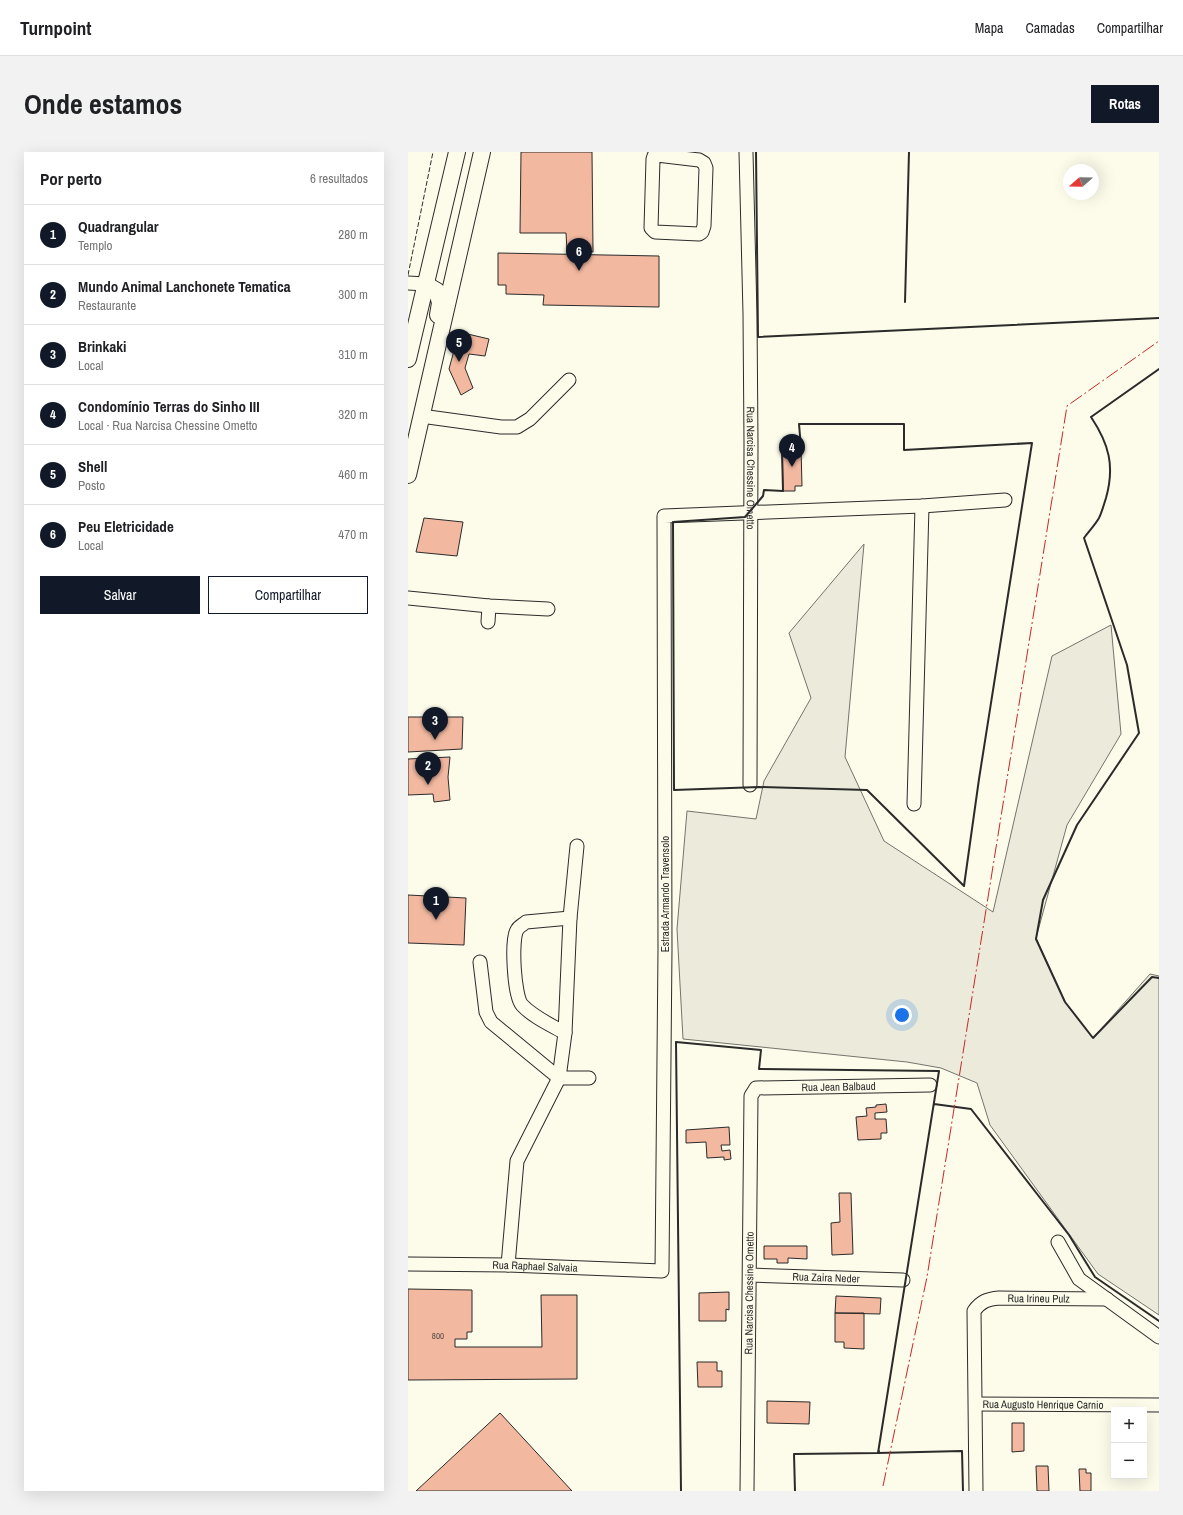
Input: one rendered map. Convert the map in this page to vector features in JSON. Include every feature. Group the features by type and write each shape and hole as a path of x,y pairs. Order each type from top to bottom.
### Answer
{"main road":[{"path":"408,360 456,152"},
{"path":"408,475 482,152"},
{"path":"425,284 436,291 440,302 436,325 440,333"}],"street":[{"name":"Rua Narcisa Chessine Ometto","path":"746,152 750,314 750,785"},
{"path":"672,154 699,160 704,163 706,168 704,226 702,232 699,234 673,234 656,232 651,228 653,159 654,156 657,155 672,154"},
{"path":"408,283 425,284"},
{"path":"421,416 501,427 517,427 530,419 569,380"},
{"path":"751,513 922,506 1005,500"},
{"path":"914,804 922,506"},
{"name":"Estrada Armando Travensolo","path":"662,1271 665,957 664,516 751,513"},
{"path":"408,598 489,606 548,608"},
{"path":"488,622 489,606"},
{"path":"508,1265 517,1161 559,1078 566,1033 570,918 577,846"},
{"path":"566,1033 529,1011 518,1000 513,958 516,931 526,922 570,918"},
{"path":"480,962 486,1012 491,1022 559,1078 589,1078"},
{"name":"Rua Jean Balbaud","path":"751,1096 756,1088 930,1085"},
{"name":"Rua Narcisa Chessine Ometto","path":"747,1491 751,1096"},
{"path":"1058,1242 1079,1279 1159,1338"},
{"name":"Rua Raphael Salvaia","path":"408,1264 508,1265 662,1271"},
{"name":"Rua Zaira Neder","path":"750,1275 902,1280"},
{"name":"Rua Irineu Pulz","path":"976,1404 974,1311 979,1304 987,1299 999,1298 1107,1299"},
{"path":"976,1404 976,1491"},
{"name":"Rua Augusto Henrique Carnio","path":"976,1404 1159,1405"}],"shaded area":[{"path":"864,544 845,757 884,841 993,912 1052,656 1111,625 1121,734 1067,825 1036,938 1065,1002 1093,1038 1150,974 1159,976 1159,1315 1098,1274 990,1125 977,1083 941,1068 907,1062 683,1039 677,929 687,811 756,819 764,781 811,698 789,633"}],"building":[{"path":"521,152 592,152 593,252 567,251 566,233 520,233"},
{"path":"498,253 659,256 659,307 543,305 544,295 506,294 506,285 498,285"},
{"path":"459,332 489,339 485,356 469,354 465,368 473,388 461,395 449,369"},
{"path":"801,448 802,486 795,486 795,491 783,491 782,449"},
{"path":"424,518 463,522 457,556 416,552"},
{"path":"408,717 463,717 462,749 408,752"},
{"path":"450,757 448,777 450,800 434,802 433,794 408,795 408,759"},
{"path":"408,895 466,898 464,945 408,943"},
{"path":"886,1104 887,1112 875,1113 875,1119 886,1119 887,1133 881,1133 881,1139 858,1140 856,1117 867,1116 866,1108"},
{"path":"729,1127 730,1145 721,1145 722,1151 730,1150 731,1159 724,1160 724,1157 707,1158 706,1142 686,1143 686,1130"},
{"path":"839,1193 851,1193 853,1254 832,1255 831,1223 840,1222"},
{"path":"764,1246 807,1246 807,1259 788,1258 788,1263 777,1263 777,1259 764,1259"},
{"path":"408,1289 472,1290 472,1332 467,1332 467,1339 455,1339 455,1347 542,1347 541,1295 577,1295 577,1379 408,1380"},
{"path":"729,1292 729,1310 726,1309 726,1321 699,1321 699,1293"},
{"path":"836,1296 881,1298 880,1314 835,1313"},
{"path":"835,1313 864,1313 864,1349 844,1348 844,1342 835,1342"},
{"path":"697,1362 717,1362 717,1371 722,1371 722,1387 698,1387"},
{"path":"767,1401 810,1402 809,1424 767,1423"},
{"path":"500,1413 572,1491 416,1491"},
{"path":"1012,1423 1024,1423 1024,1451 1012,1452"},
{"path":"1036,1466 1048,1466 1049,1491 1037,1491"},
{"path":"1079,1469 1086,1469 1086,1473 1091,1473 1091,1491 1080,1491"}],"fence":[{"path":"408,275 433,152"}],"wall":[{"path":"756,152 758,337 1159,318"},
{"path":"905,302 909,152"},
{"path":"1159,369 1091,417 1106,446 1109,456 1110,476 1109,486 1100,516 1084,538 1127,665 1139,733 1077,825 1043,900 1036,939 1065,1002 1093,1038 1152,977 1159,978"},
{"path":"799,424 904,424 904,450 1032,443 979,779 964,886 867,790 759,787 674,790 673,522 745,517 763,496 764,490 783,491 782,449 801,448 799,424"},
{"path":"681,1491 676,1042 761,1050 759,1069 939,1071 878,1453 794,1454 795,1491"},
{"path":"934,1105 971,1109 1069,1235 1095,1277 1159,1321"},
{"path":"879,1451 878,1453 962,1451 963,1491"}],"power":[{"path":"883,1486 927,1277 1067,406 1159,341"}],"place":[{"name":"Peu Eletricidade","path":"579,271"},
{"name":"Shell","path":"459,362"},
{"name":"Condomínio Terras do Sinho III","path":"792,467"},
{"name":"Brinkaki","path":"435,740"},
{"name":"Mundo Animal Lanchonete Tematica","path":"428,785"},
{"name":"Quadrangular","path":"436,920"}]}
